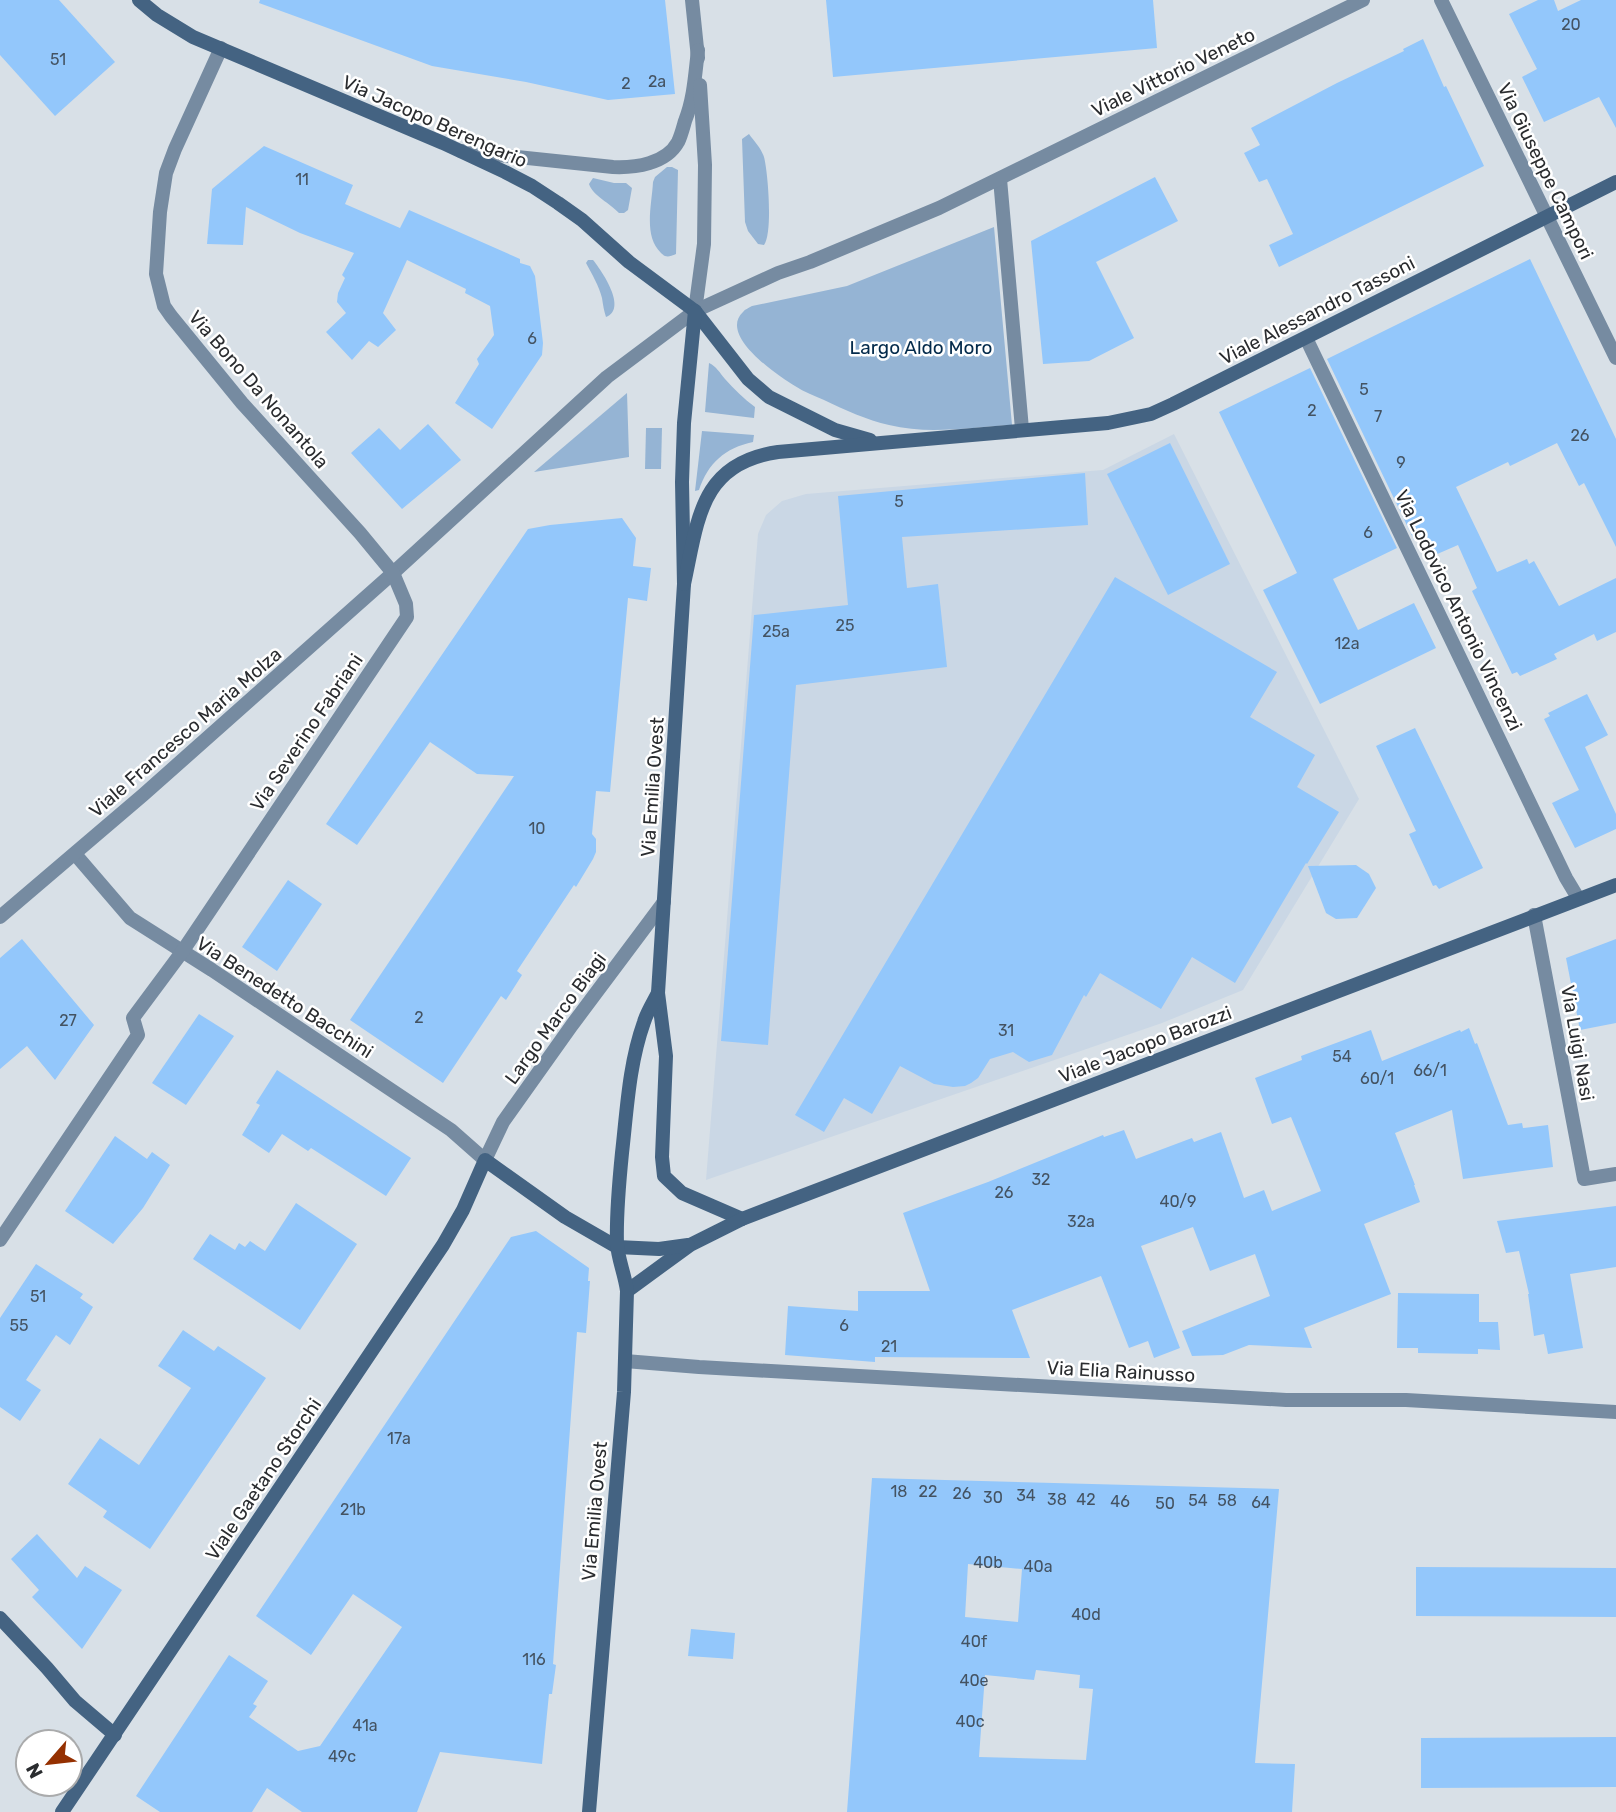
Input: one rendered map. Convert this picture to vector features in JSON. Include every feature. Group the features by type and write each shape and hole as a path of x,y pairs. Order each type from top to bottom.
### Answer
{"street":[{"name":"Via Jacopo Berengario","path":"139,0 157,15 184,31 505,172 558,202 629,262 695,311"},
{"path":"684,583 684,423 704,244 705,164 692,0"},
{"name":"Viale Vittorio Veneto","path":"1000,179 1363,0"},
{"name":"Via Giuseppe Campori","path":"1441,0 1616,358"},
{"name":"Via Bono Da Nonantola","path":"221,48 166,173 156,274 164,306 242,403 393,573"},
{"path":"458,150 613,167 634,167 650,163 665,155 677,143 694,94 698,50"},
{"path":"393,573 607,377 695,311 778,272 810,262 939,208 1000,179 1022,429 765,454 751,458 727,472 711,489 700,511 684,583"},
{"name":"Viale Alessandro Tassoni","path":"1022,429 1108,423 1151,414 1616,181"},
{"path":"695,311 748,379 769,397 835,430 878,443"},
{"name":"Via Lodovico Antonio Vincenzi","path":"1306,338 1577,898"},
{"name":"Viale Francesco Maria Molza","path":"0,917 75,855 393,573"},
{"name":"Via Severino Fabriani","path":"0,1240 138,1035 133,1018 182,952 407,617 406,604 393,573"},
{"name":"Via Emilia Ovest","path":"684,583 658,993 666,1056 662,1157 664,1176 682,1193 742,1219"},
{"name":"Via Benedetto Bacchini","path":"75,855 130,918 451,1130 485,1160"},
{"name":"Viale Jacopo Barozzi","path":"690,1245 742,1219 1616,885"},
{"name":"Largo Marco Biagi","path":"485,1160 503,1122 664,902"},
{"name":"Via Luigi Nasi","path":"1534,915 1584,1179 1616,1174"},
{"name":"Via Emilia Ovest","path":"589,1812 624,1392 627,1291 617,1247 617,1207 627,1098 636,1048 645,1019 658,993"},
{"path":"485,1160 565,1217 617,1247 659,1249 690,1245"},
{"name":"Viale Gaetano Storchi","path":"62,1812 443,1245 463,1210 485,1160"},
{"path":"627,1291 690,1245"},
{"name":"Via Elia Rainusso","path":"625,1361 1286,1400 1406,1400 1616,1412"},
{"path":"0,1618 75,1701 115,1735"}],"shaded area":[{"path":"1174,434 1359,799 1243,990 1162,1023 706,1180 758,534 766,515 782,501 806,494 1103,470"}],"green space":[{"path":"749,134 761,151 766,165 769,216 764,245 758,244 745,222 742,139"},
{"path":"667,167 678,170 676,254 668,256 663,255 655,246 650,229 653,182"},
{"path":"593,178 626,183 632,188 628,210 619,213 598,196 589,184"},
{"name":"Largo Aldo Moro","path":"994,227 1012,425 919,430 873,420 810,394 787,381 753,354 738,332 737,321 744,311 752,306 847,286"},
{"path":"593,260 602,272 614,298 615,306 612,313 606,317 599,289 586,263"},
{"path":"709,363 755,407 754,418 705,412"},
{"path":"627,393 629,457 534,472"},
{"path":"646,428 662,428 661,469 645,469"},
{"path":"702,431 754,435 753,442 734,448 719,458 707,472 699,490 695,491"}],"building":[{"path":"0,0 59,0 115,62 55,116 0,55"},
{"path":"260,0 665,0 675,94 608,100 526,82 432,66 259,3"},
{"path":"826,0 1153,0 1157,48 833,77"},
{"path":"1538,0 1554,0 1558,11 1581,0 1616,0 1616,128 1599,97 1544,122 1522,77 1537,69 1509,14"},
{"path":"1423,39 1484,166 1279,267 1269,245 1293,234 1267,179 1259,182 1244,153 1260,145 1251,128"},
{"path":"264,146 353,185 345,204 400,228 409,210 520,259 520,263 530,266 535,276 542,355 492,429 455,403 479,364 477,359 494,335 490,306 465,293 466,289 407,260 383,313 396,330 378,347 369,341 352,360 326,332 346,313 337,302 338,293 345,278 342,275 354,253 300,233 246,207 243,245 207,244 212,189"},
{"path":"1155,177 1178,221 1096,262 1134,338 1089,361 1043,364 1031,241"},
{"path":"1530,259 1616,439 1616,547 1584,483 1579,486 1557,443 1510,466 1508,462 1456,487 1497,572 1527,559 1529,564 1534,561 1559,606 1616,578 1616,632 1597,641 1594,634 1554,654 1557,659 1520,676 1517,672 1512,674 1472,591 1477,588 1458,545 1435,555 1425,535 1414,540 1327,359"},
{"path":"1310,368 1397,548 1333,579 1358,630 1414,603 1436,648 1320,704 1263,590 1297,573 1219,412"},
{"path":"428,424 461,460 402,509 351,453 379,428 400,450"},
{"path":"1170,443 1230,564 1168,595 1107,474"},
{"path":"1085,473 1088,525 902,537 907,588 938,584 947,667 796,685 768,1045 721,1041 754,615 848,605 838,496"},
{"path":"622,518 636,538 633,566 651,568 647,601 628,598 610,792 596,791 592,834 596,839 596,852 576,887 574,885 517,971 522,975 506,1000 501,996 443,1083 350,1020 514,776 477,774 430,742 357,845 326,824 528,529"},
{"path":"1115,577 1277,672 1250,717 1315,755 1297,787 1339,812 1235,983 1192,957 1161,1009 1100,973 1086,997 1084,995 1052,1055 1029,1062 1013,1052 990,1059 978,1078 965,1086 953,1087 934,1084 900,1066 872,1114 844,1098 824,1132 795,1115"},
{"path":"1587,694 1608,735 1585,747 1616,814 1616,829 1575,848 1552,803 1579,790 1544,719 1550,716 1548,713"},
{"path":"1415,728 1483,868 1439,889 1436,885 1433,886 1409,834 1416,831 1376,746"},
{"path":"1356,865 1369,874 1376,888 1357,918 1336,919 1326,913 1308,866"},
{"path":"288,880 322,904 277,971 242,947"},
{"path":"22,939 94,1025 55,1080 27,1046 0,1069 0,958"},
{"path":"1616,939 1616,1023 1580,1030 1566,958"},
{"path":"199,1014 234,1036 186,1105 152,1083"},
{"path":"1469,1028 1508,1125 1522,1123 1523,1128 1548,1125 1553,1167 1463,1179 1452,1110 1395,1133 1420,1202 1364,1224 1391,1294 1304,1328 1312,1348 1249,1345 1223,1355 1192,1356 1182,1331 1270,1296 1255,1254 1210,1271 1193,1227 1141,1246 1180,1348 1154,1358 1148,1341 1129,1348 1101,1276 1012,1310 1030,1358 875,1357 875,1362 785,1355 788,1306 858,1311 858,1291 930,1291 903,1213 1103,1135 1104,1137 1124,1130 1136,1159 1192,1138 1194,1142 1221,1132 1244,1198 1264,1190 1272,1211 1321,1191 1291,1117 1272,1124 1255,1078 1302,1060 1301,1056 1371,1030 1382,1061"},
{"path":"277,1070 411,1158 386,1196 311,1148 308,1151 282,1134 269,1153 242,1135 260,1105 256,1103"},
{"path":"115,1136 147,1159 152,1152 170,1165 143,1208 113,1244 65,1211"},
{"path":"296,1203 357,1244 300,1330 193,1259 210,1234 235,1250 239,1243 245,1247 250,1241 265,1251"},
{"path":"1616,1206 1616,1267 1570,1274 1583,1348 1548,1354 1544,1334 1534,1336 1529,1294 1519,1251 1506,1253 1497,1221"},
{"path":"536,1231 589,1268 590,1281 586,1333 577,1332 553,1664 556,1665 552,1694 549,1694 542,1764 440,1752 417,1812 302,1812 267,1788 252,1812 160,1812 136,1796 229,1655 268,1681 253,1704 257,1706 249,1717 298,1751 320,1746 402,1627 353,1594 311,1655 256,1616 511,1237"},
{"path":"36,1264 83,1294 80,1298 93,1307 70,1345 56,1335 26,1380 41,1390 20,1421 0,1407 0,1318"},
{"path":"1398,1293 1479,1294 1479,1322 1498,1322 1500,1350 1478,1349 1478,1354 1418,1353 1418,1348 1397,1348"},
{"path":"183,1330 214,1351 218,1346 266,1378 150,1549 103,1517 107,1511 68,1484 100,1438 139,1465 191,1388 158,1366"},
{"path":"872,1478 1279,1489 1255,1763 1295,1764 1292,1812 847,1812","holes":["968,1564 1022,1569 1018,1622 965,1617","1036,1670 1080,1675 1079,1688 1093,1689 1086,1760 979,1757 985,1675 1034,1680"]},
{"path":"37,1534 77,1578 85,1566 122,1590 82,1649 32,1597 39,1590 11,1559"},
{"path":"1416,1567 1616,1568 1616,1617 1416,1616"},
{"path":"691,1629 735,1633 733,1659 688,1656"},
{"path":"1616,1737 1616,1787 1421,1788 1421,1738"}]}
